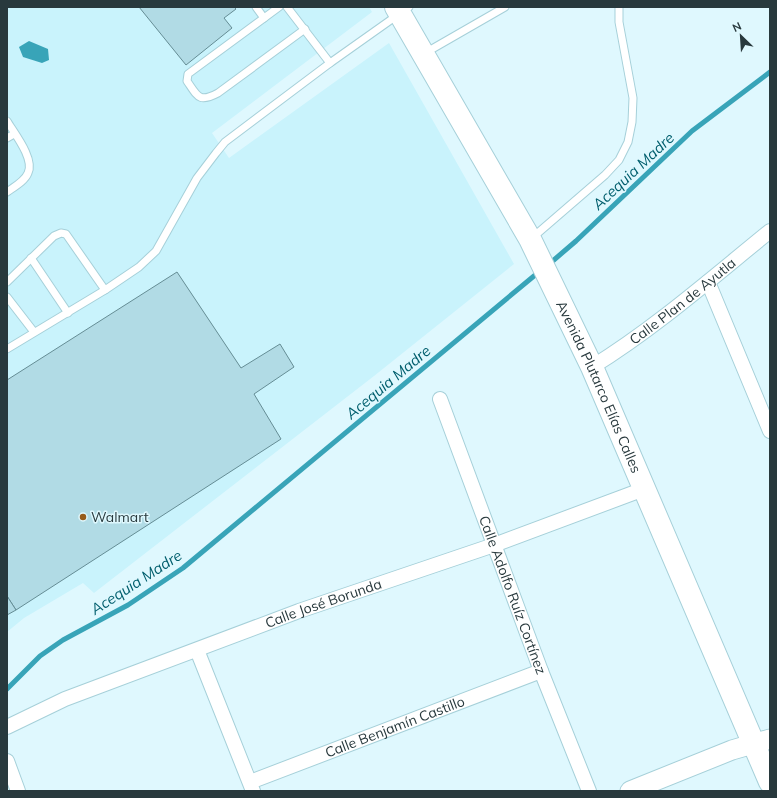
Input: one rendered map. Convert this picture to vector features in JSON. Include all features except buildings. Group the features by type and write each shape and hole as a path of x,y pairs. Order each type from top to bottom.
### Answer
{"main road":[{"name":"Avenida Plutarco Elías Calles","path":"402,9 423,54 534,247 550,278 592,367 644,489 762,741 770,782"}],"street":[{"name":"Calle Plan de Ayutla","path":"592,367 623,347 708,282 770,231"},
{"path":"708,282 770,431"},
{"name":"Calle Adolfo Ruíz Cortínez","path":"440,398 541,671 589,791"},
{"name":"Calle José Borunda","path":"7,727 65,699 299,611 494,545 644,489"},
{"path":"197,650 251,787"},
{"name":"Calle Benjamín Castillo","path":"251,787 541,671"},
{"path":"630,791 732,750 762,741"},
{"path":"7,761 18,791"}],"lane":[{"path":"256,7 264,18"},
{"path":"279,7 188,74 187,81 198,97 204,99 218,93 305,29"},
{"path":"287,7 330,64"},
{"path":"423,54 504,7"},
{"path":"534,247 619,160 628,142 632,122 633,98 618,22 618,7"},
{"path":"7,349 68,313 139,267 156,251 197,178 225,142 402,9"},
{"path":"7,121 25,152 30,168 24,179 7,192"},
{"path":"7,138 14,134"},
{"path":"7,282 54,236 61,233 66,234 105,290"},
{"path":"31,258 68,313"},
{"path":"7,296 34,332"}],"shaded area":[{"path":"7,7 369,7 372,12 212,133 229,158 389,43 514,264 374,376 94,593 83,583 24,618 7,632"}],"water":[{"path":"29,41 48,49 49,60 42,63 23,57 19,47"}],"waterway":[{"name":"Acequia Madre","path":"548,265 576,241 692,131 770,72"},
{"name":"Acequia Madre","path":"7,689 40,656 63,640 128,605 183,568 540,271"}],"place":[{"name":"Walmart","path":"83,517"}]}
